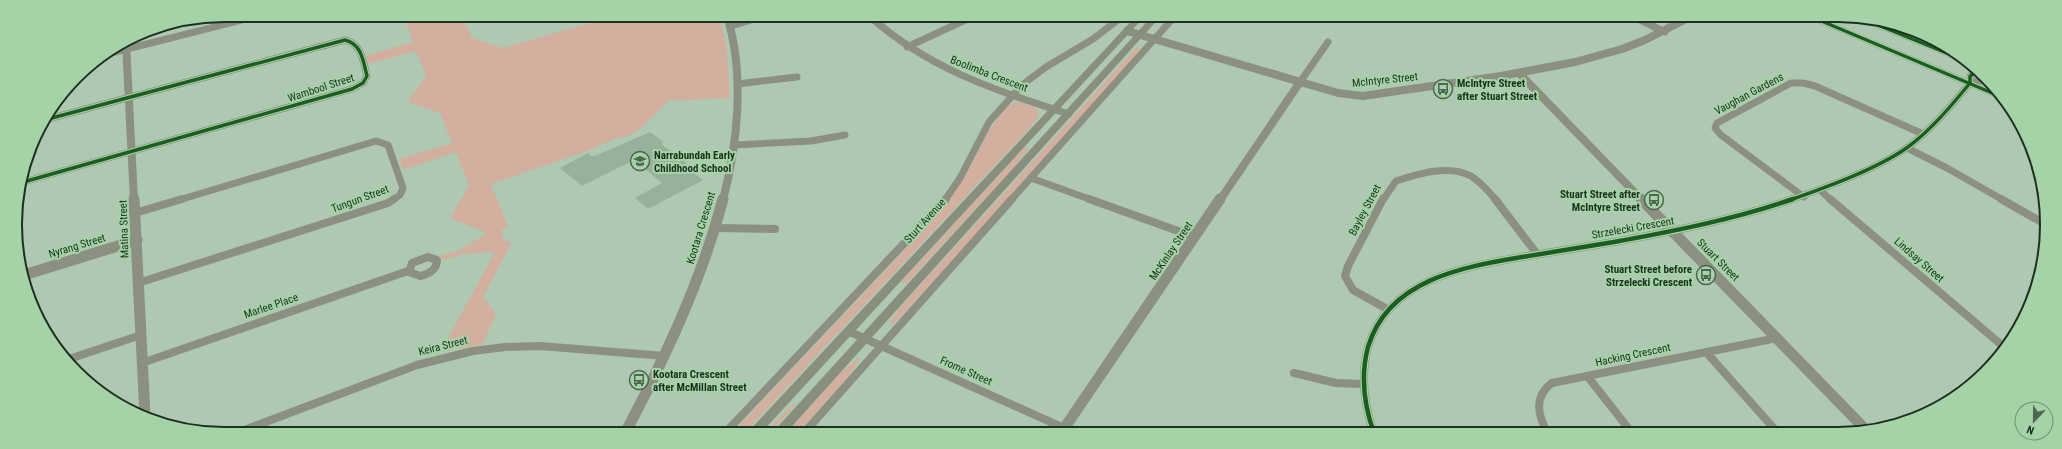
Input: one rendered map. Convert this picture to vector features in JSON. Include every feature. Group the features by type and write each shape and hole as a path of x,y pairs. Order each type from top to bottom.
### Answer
{"main road":[{"name":"Sturt Avenue","path":"759,427 1135,22"},
{"path":"783,427 1152,22"},
{"path":"1824,22 1991,92"},
{"path":"1884,28 1943,51"}],"street":[{"path":"132,45 231,22"},
{"name":"Kootara Crescent","path":"628,427 664,356 702,268 715,228 727,182 734,145 737,84 729,22"},
{"path":"730,26 744,22"},
{"name":"Boolimba Crescent","path":"875,22 888,34 907,47 969,80 1069,114"},
{"path":"907,47 961,22"},
{"name":"Sturt Avenue","path":"731,427 946,199 963,173 989,122 1013,95 1046,67 1093,39 1115,22"},
{"path":"809,427 1170,22"},
{"path":"1646,22 1665,32"},
{"name":"McIntyre Street","path":"1127,31 1346,95 1363,96 1519,73 1586,60 1632,46 1665,32 1682,22"},
{"name":"Wambool Street","path":"130,97 345,40 351,40 357,45 367,76 363,83 352,89 133,152"},
{"path":"1300,82 1328,42"},
{"name":"Matina Street","path":"126,47 133,152 145,411"},
{"name":"Stuart Street","path":"1519,73 1862,425"},
{"name":"Strzelecki Crescent","path":"1371,427 1366,416 1362,384 1363,363 1371,336 1387,309 1405,294 1429,280 1461,268 1717,222 1804,197 1907,148 1948,110 1970,83 1970,76 1973,74"},
{"path":"737,84 797,77"},
{"path":"1970,83 1981,81"},
{"name":"McKinlay Street","path":"1065,427 1300,82"},
{"name":"Vaughan Gardens","path":"1804,197 1721,135 1715,128 1716,122 1791,83 1803,83 1815,86 1923,134"},
{"path":"52,118 130,97"},
{"path":"734,145 811,141 845,135"},
{"name":"Tungun Street","path":"136,213 376,141 388,145 403,188 398,196 384,204 138,283"},
{"path":"1907,148 1947,168 2040,221"},
{"path":"27,181 133,152"},
{"name":"Bayley Street","path":"1387,309 1353,290 1345,276 1348,266 1387,192 1396,181 1446,171 1457,172 1470,176 1485,188 1538,254"},
{"path":"1031,178 1195,237"},
{"name":"Lindsay Street","path":"1821,190 2001,344"},
{"path":"715,228 775,229"},
{"name":"Nyrang Street","path":"28,274 137,240"},
{"name":"Marlee Place","path":"142,363 408,271"},
{"name":"Frome Street","path":"848,331 1057,427"},
{"path":"72,358 141,335"},
{"name":"Hacking Crescent","path":"1544,427 1538,416 1538,406 1543,391 1552,383 1777,338"},
{"name":"Keira Street","path":"253,427 417,365 473,351 504,347 540,346 664,356"},
{"path":"1706,352 1772,427"},
{"path":"1294,373 1336,383 1362,384"},
{"path":"1588,377 1627,427"}],"shaded area":[{"path":"406,22 465,22 472,38 503,48 594,22 721,22 727,51 730,98 668,101 639,130 621,139 619,137 584,152 491,184 508,227 501,230 504,241 512,242 483,297 496,314 483,344 448,351 448,338 495,252 463,254 443,260 440,256 460,250 487,233 450,218 469,186 456,152 403,170 399,159 452,143 440,113 407,102 426,76 416,51 367,64 365,56 413,42"},
{"path":"1137,47 1140,48 1132,60 902,316 893,324 889,323 902,305"},
{"path":"1020,102 1036,108 1039,112 1037,119 750,427 738,427 933,220 964,178 989,130 1008,105"},
{"path":"1025,147 1029,149 1015,166 906,284 901,282"},
{"path":"858,358 860,359 849,376 803,427 792,427 839,374"},
{"path":"794,403 796,404 775,427 769,427"}],"building":[{"name":"Narrabundah Early Childhood School","path":"650,132 664,142 661,144 688,164 685,166 703,180 648,209 635,198 662,183 634,160 582,186 560,168 588,153 591,156 595,156"}],"cycle path":[{"path":"1824,22 1991,93"},
{"path":"1884,28 1943,51"},
{"path":"27,181 352,89 363,83 367,76 363,59 358,48 351,41 345,40 52,118"},
{"path":"1372,427 1364,396 1363,376 1365,357 1379,321 1391,306 1412,289 1461,268 1664,233 1764,209 1812,192 1883,161 1907,147 1933,125 1948,109 1970,83 1970,76 1973,74"}],"place":[{"name":"McIntyre Street after Stuart Street","path":"1443,89"},
{"name":"Narrabundah Early Childhood School","path":"640,161"},
{"name":"Stuart Street after McIntyre Street","path":"1654,200"},
{"name":"Stuart Street before Strzelecki Crescent","path":"1706,275"},
{"name":"Kootara Crescent after McMillan Street","path":"639,380"}]}
